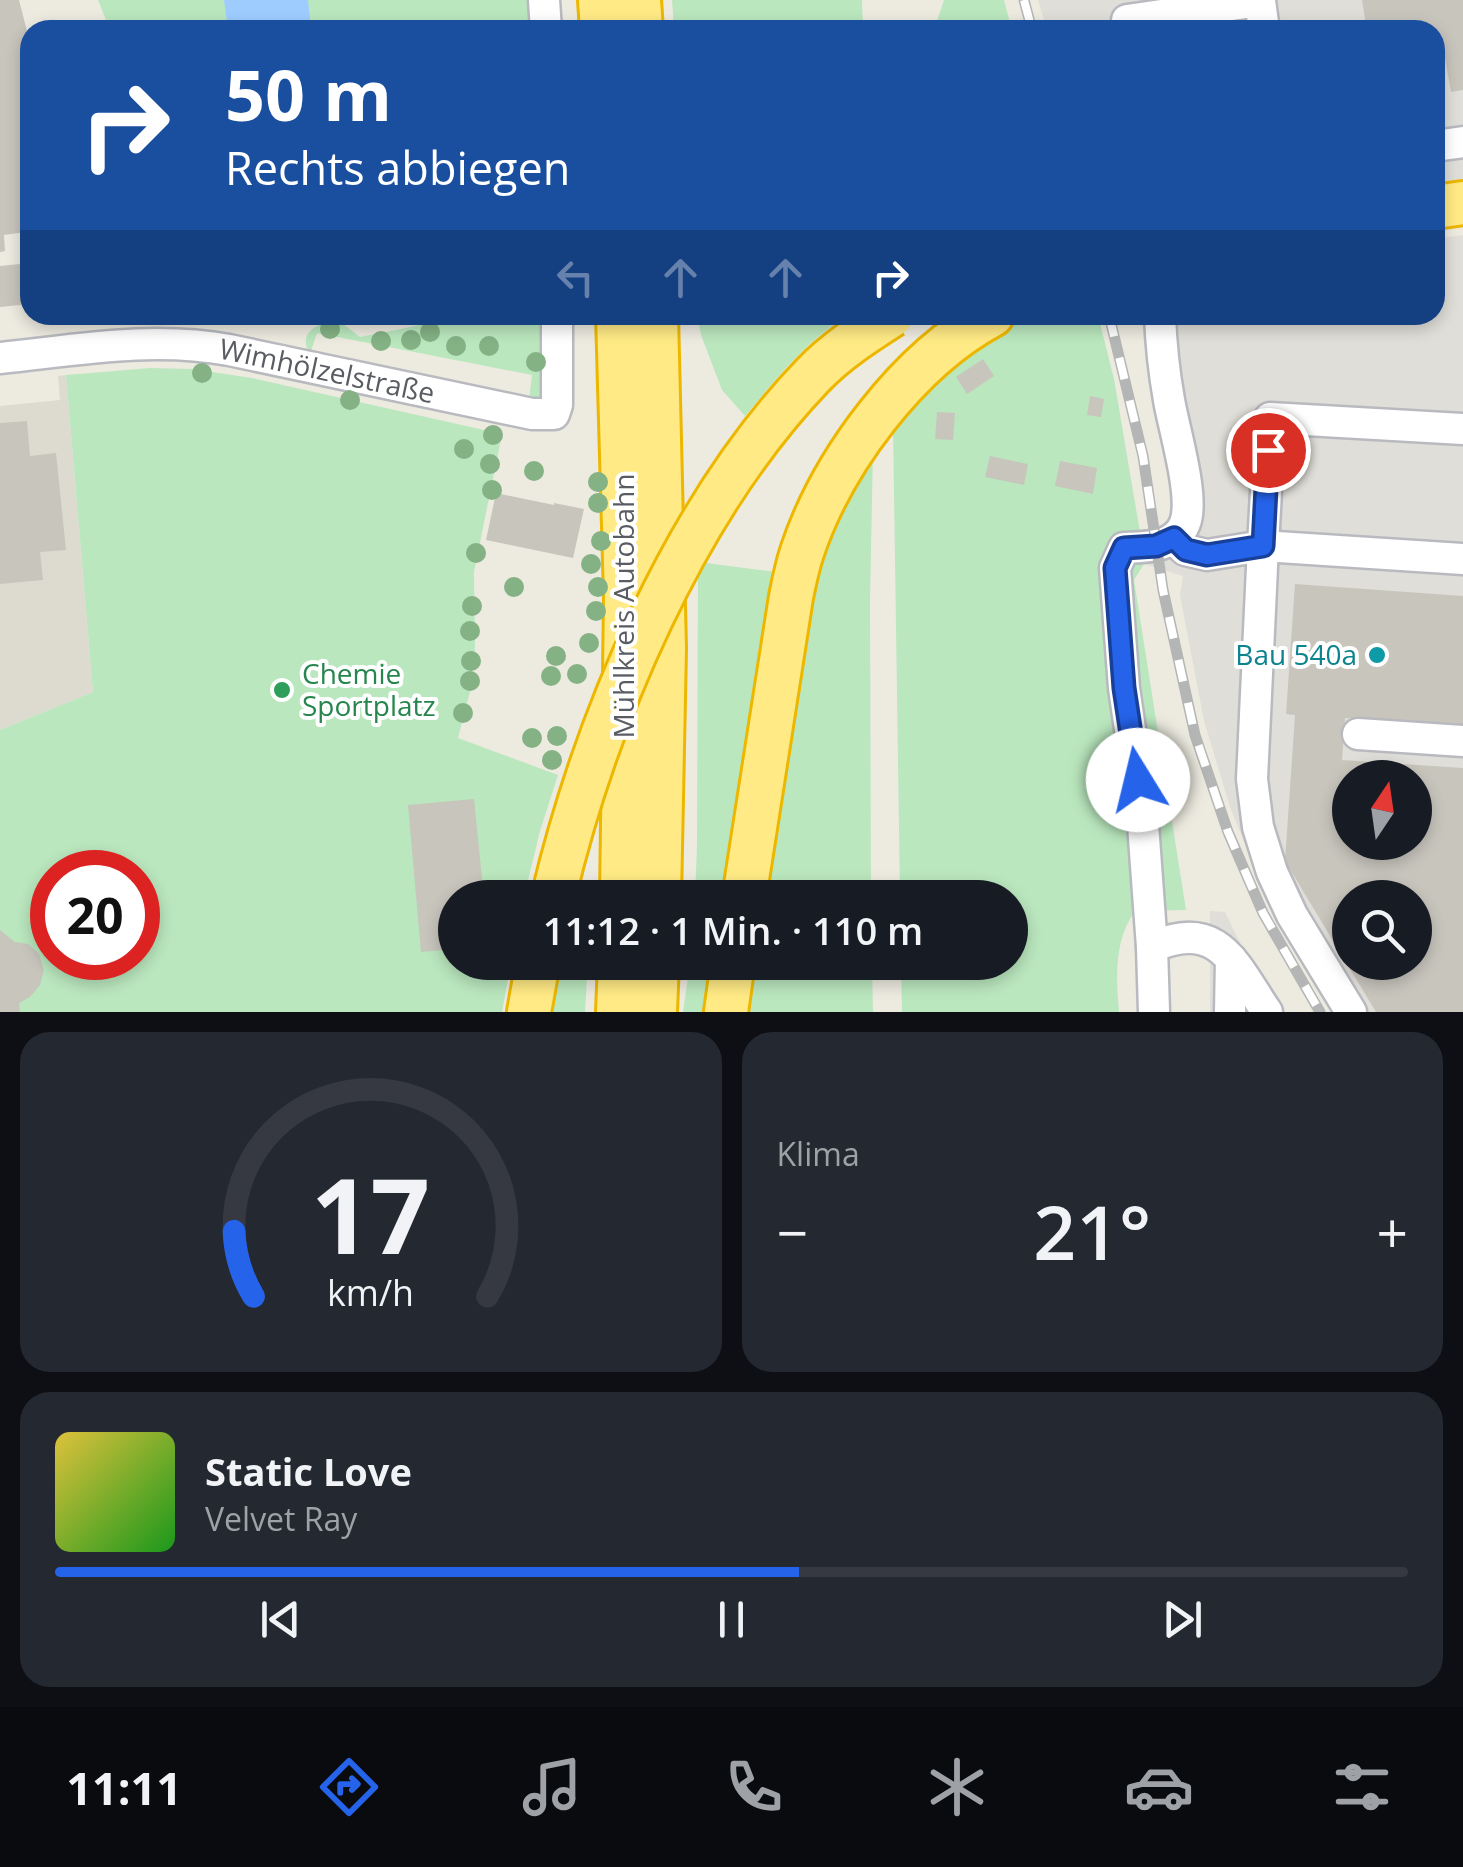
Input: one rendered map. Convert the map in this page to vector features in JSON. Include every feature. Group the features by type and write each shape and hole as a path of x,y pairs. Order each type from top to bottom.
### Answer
{"highway":[{"name":"Mühlkreis Autobahn","path":"618,325 626,596 622,880"},
{"name":"Mühlkreis Autobahn","path":"656,325 664,648 660,880"},
{"path":"558,880 608,718 687,550 761,437 813,375 878,325"},
{"path":"747,880 790,597 802,552 834,482 890,402 911,378 977,325"},
{"path":"529,1012 535,980"},
{"path":"618,1012 619,980"},
{"path":"655,1012 656,980"},
{"path":"726,1012 730,980"}],"street":[{"path":"1125,17 1260,1 1263,20"},
{"name":"Wimhölzelstraße","path":"0,358 135,344 185,344 550,415 557,405 558,325"},
{"path":"1154,1012 1142,811 1124,688 1115,568 1124,548 1156,546 1174,538 1185,525 1185,481 1169,402 1161,325"},
{"path":"1351,1012 1292,915 1258,828 1252,779 1270,418 1463,428"},
{"path":"1174,538 1186,550 1207,555 1263,546 1463,559"},
{"path":"1358,734 1463,740"},
{"path":"1152,947 1170,939 1199,937 1220,946 1267,1012"},
{"path":"1230,1012 1231,958"}],"shaded area":[{"path":"1038,0 1463,0 1463,180 1445,183 1445,20 1044,20"},
{"path":"1463,235 1463,1012 1338,1012 1258,876 1230,807 1204,721 1180,595 1183,576 1144,564 1140,532 1161,528 1175,507 1148,325 1445,325 1445,238"},
{"path":"66,375 93,692 0,730 0,406 60,400 58,376"},
{"path":"1210,911 1225,912 1252,967 1281,1012 1210,1012"}],"green space":[{"path":"98,0 539,0 540,20 106,20"},
{"path":"672,0 862,0 863,20 673,20"},
{"path":"944,0 1004,0 1009,20 937,20"},
{"path":"321,325 344,325 360,337 421,325 545,325 545,395 529,399 532,375 317,333 310,354 306,346 308,334"},
{"path":"699,325 834,325 780,374 745,416 722,390"},
{"path":"1011,325 1100,325 1114,379 1140,532 1144,564 1134,580 1186,910 1135,911 1120,947 1119,1012 902,1012 901,980 1028,980 1028,880 900,880 893,425 959,357"},
{"name":"Chemie Sportplatz","path":"192,369 252,378 502,434 474,572 471,688 458,738 558,775 528,880 438,880 438,980 508,980 502,1012 0,1012 0,730 93,692 66,375"},
{"path":"873,449 871,880 759,880 794,652 835,514"},
{"path":"698,562 776,572 759,647 727,880 696,880"},
{"path":"551,980 587,980 585,1012 546,1012"},
{"path":"688,980 714,980 709,1012 683,1012"},
{"path":"744,980 872,980 873,1012 739,1012"}],"water":[{"path":"224,0 308,0 310,20 227,20"}],"building":[{"path":"0,0 19,0 24,20 20,20 20,233 4,235 5,251 0,252"},
{"path":"1362,0 1463,0 1463,90 1451,92 1445,58 1445,20 1365,20"},
{"path":"20,264 20,305 0,307 0,266"},
{"path":"983,359 994,376 967,394 956,377"},
{"path":"1090,396 1104,399 1101,417 1087,415"},
{"path":"937,412 955,413 953,440 935,439"},
{"path":"27,421 30,456 56,453 66,550 40,552 43,580 0,584 0,423"},
{"path":"990,456 1028,464 1024,485 985,477"},
{"path":"1060,461 1097,468 1093,494 1055,486"},
{"path":"496,493 584,509 573,558 486,540"},
{"path":"1295,584 1463,596 1463,727 1345,718 1342,760 1332,760 1332,860 1432,860 1432,766 1463,768 1463,1012 1376,1012 1357,980 1432,980 1432,880 1332,880 1332,939 1285,861 1295,715 1286,714"},
{"path":"474,799 482,880 438,880 438,950 421,952 408,805"},
{"path":"0,930 15,942 30,946 30,980 41,980 30,997 19,1003 20,1012 0,1012"}],"railway":[{"path":"1024,0 1029,20"},
{"path":"1111,325 1143,456 1163,590 1195,735 1228,832 1263,913 1320,1012"}],"place":[{"name":"Bau 540a","path":"1377,655"},
{"name":"Chemie Sportplatz","path":"282,690"}],"route":[{"path":"1138,780 1124,688 1115,568 1124,548 1156,546 1174,538 1186,550 1207,555 1263,546 1268,450"}]}
